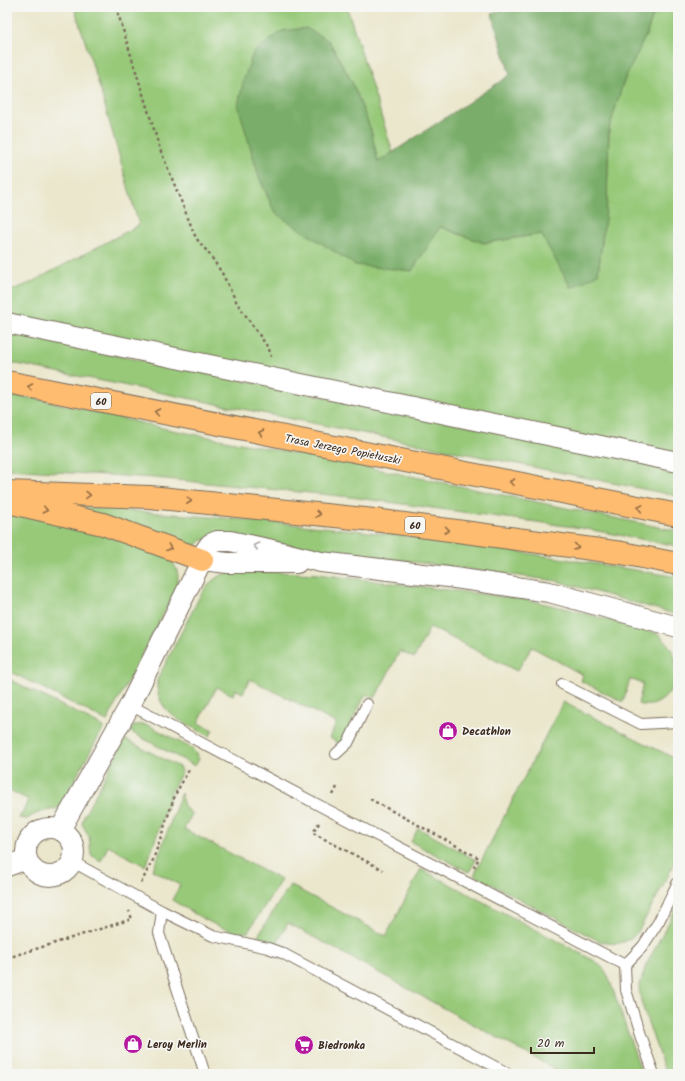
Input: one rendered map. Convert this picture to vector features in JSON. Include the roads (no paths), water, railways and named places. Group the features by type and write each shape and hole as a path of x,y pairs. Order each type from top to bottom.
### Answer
{"main road":[{"name":"Trasa Jerzego Popiełuszki","path":"7,382 678,515"},
{"name":"60","path":"7,492 150,497 374,520 622,553 678,564"},
{"path":"7,502 103,524 202,560"}],"street":[{"path":"7,323 678,462"},
{"path":"60,830 130,705 202,560 205,551 210,544 217,541 230,541 321,562 448,577 549,592 678,627"},
{"path":"47,828 60,830 67,834 74,847 73,862 63,873 56,876 42,875 35,871 27,859 26,845 34,834 47,828"},
{"path":"7,866 27,859"}],"lane":[{"path":"562,684 642,724 678,722"},
{"path":"336,754 348,743 367,704"},
{"path":"130,705 624,965"},
{"path":"73,862 162,911 213,936 268,948 282,954 509,1074"},
{"path":"654,1074 626,990 624,965 643,946 659,921 678,882"},
{"path":"162,911 159,933 205,1074"}],"place":[{"name":"Decathlon","path":"448,731"},
{"name":"Leroy Merlin","path":"133,1044"},
{"name":"Biedronka","path":"304,1045"}]}
